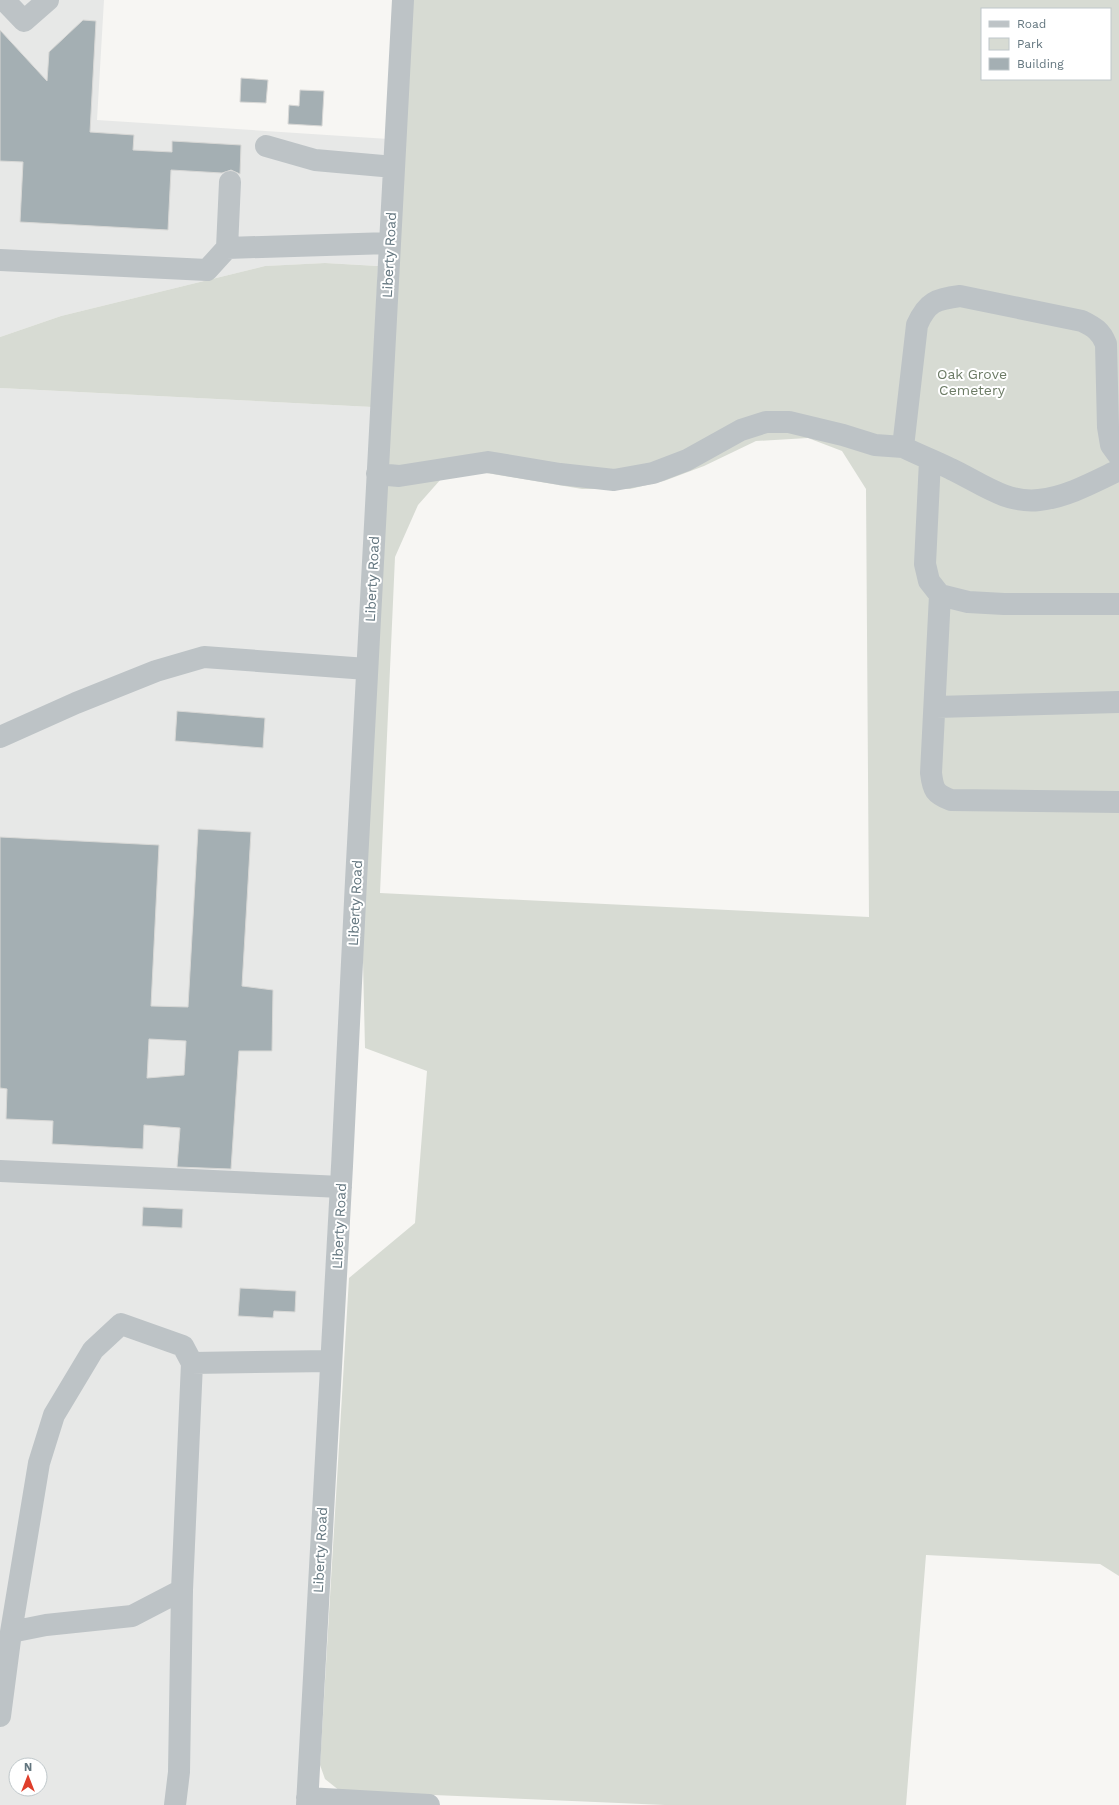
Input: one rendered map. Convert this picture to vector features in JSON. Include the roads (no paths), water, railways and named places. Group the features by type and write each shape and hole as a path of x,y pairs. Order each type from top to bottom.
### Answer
{"street":[{"path":"4,0 24,21 48,0"},
{"name":"Liberty Road","path":"307,1802 341,1187 377,474 403,0"},
{"path":"266,146 315,160 394,167"},
{"path":"0,260 207,270 227,248 230,182"},
{"path":"227,248 390,243"},
{"path":"903,447 917,325 922,313 932,303 946,298 960,296 1082,321 1095,328 1103,335 1106,344 1108,427 1111,445 1119,456"},
{"path":"377,474 399,476 488,462 560,474 614,480 653,473 687,460 741,430 766,422 790,422 875,445 903,447 951,469 994,492 1016,500 1058,497 1119,470"},
{"path":"930,460 925,564 929,581 940,595 968,602 1119,604"},
{"path":"940,595 936,707 931,773 933,786 939,796 951,800 1119,802"},
{"path":"0,737 76,703 156,671 204,657 367,669"},
{"path":"936,707 1119,702"},
{"path":"0,1171 341,1187"},
{"path":"0,1716 39,1463 54,1415 93,1350 121,1324 183,1346 192,1363 182,1590 179,1772 175,1805"},
{"path":"192,1363 331,1361"},
{"path":"12,1632 46,1625 132,1616 182,1590"},
{"path":"307,1802 429,1805"}],"park label":[{"name":"Oak Grove Cemetery","path":"972,382"}]}
